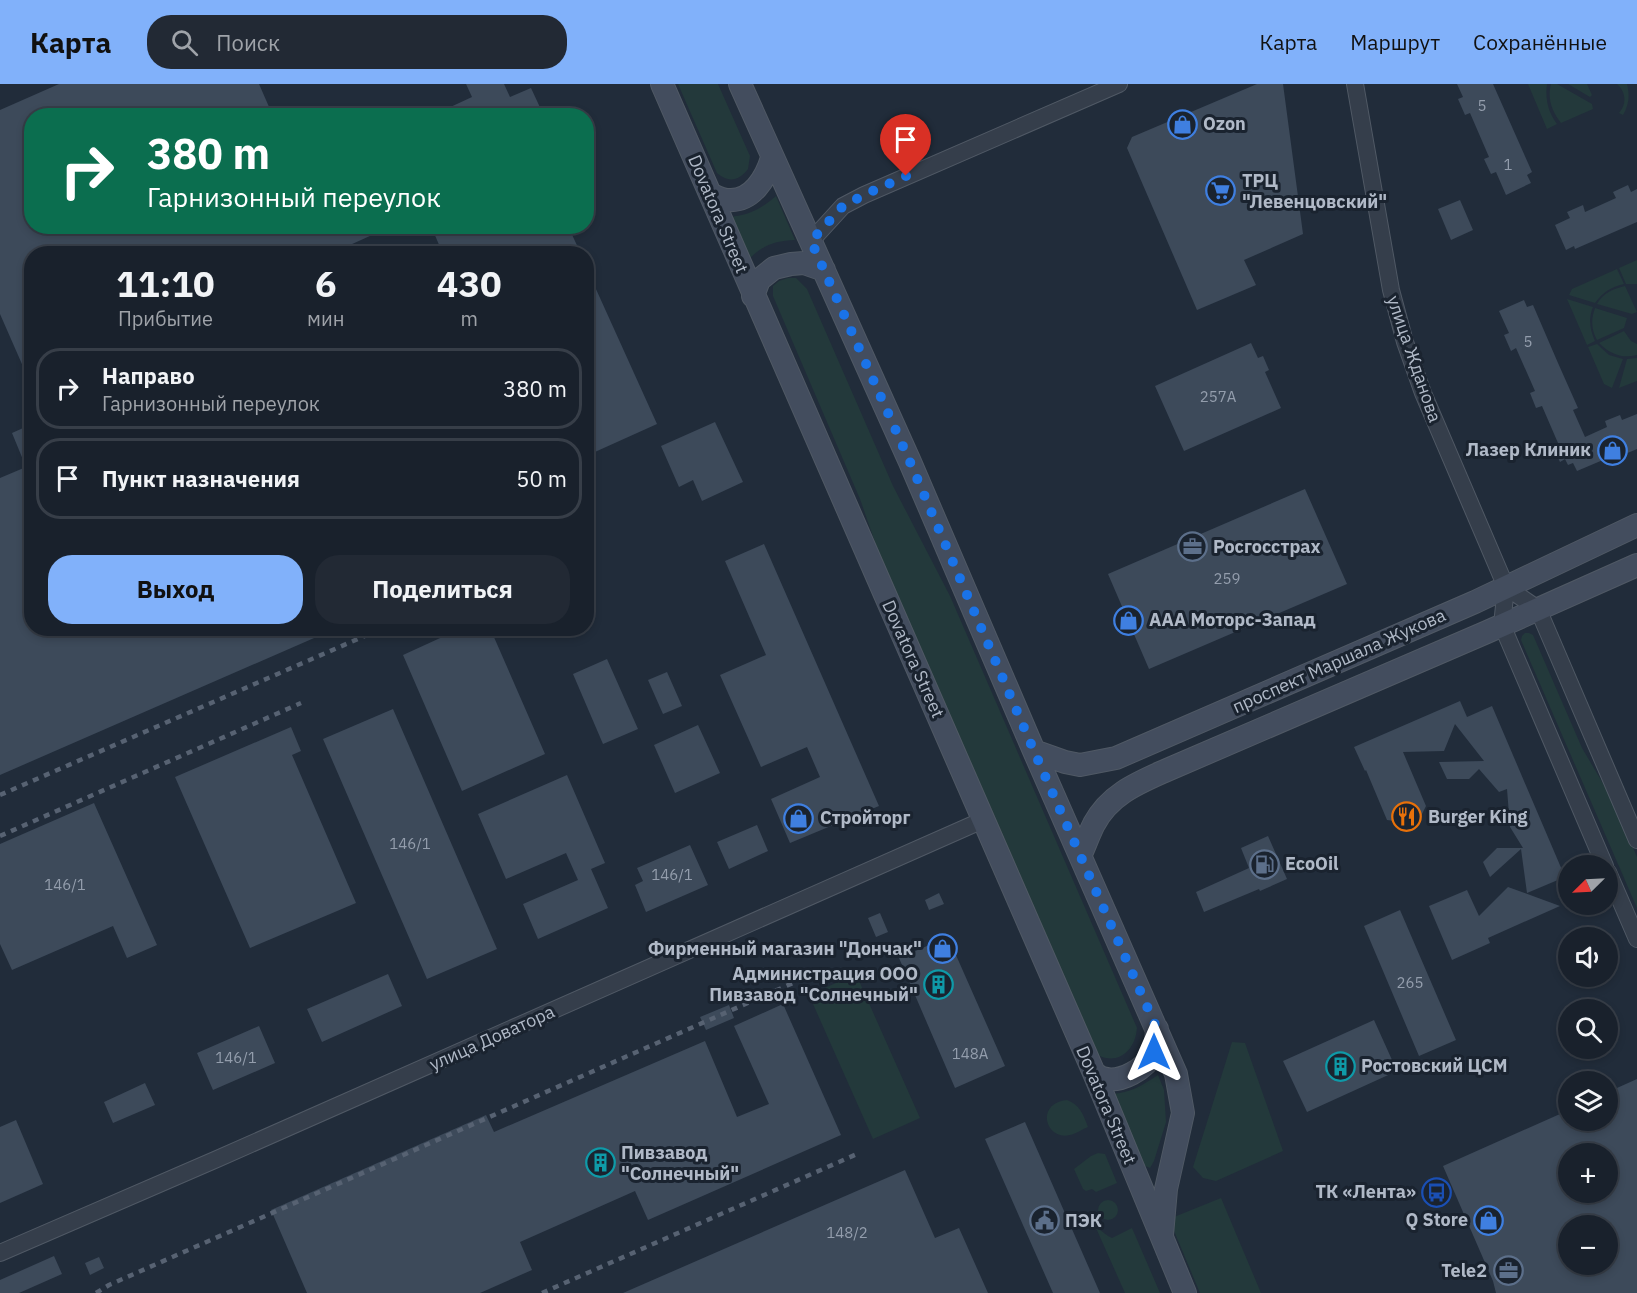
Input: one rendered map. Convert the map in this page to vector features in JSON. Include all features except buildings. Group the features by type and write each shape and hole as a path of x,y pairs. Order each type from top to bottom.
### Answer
{"street":[{"name":"Dovatora Street","path":"662,84 1094,1073 1185,1293"},
{"name":"Dovatora Street","path":"740,84 910,462 1176,1074 1183,1113 1166,1189 1162,1236"},
{"path":"811,241 843,206 864,195 1119,84"},
{"name":"улица Жданова","path":"1355,84 1390,290 1405,342 1423,393 1506,587 1502,626 1600,855"},
{"path":"710,194 725,201 736,200 755,190 768,171 772,158"},
{"path":"753,296 759,280 774,268 804,263 824,270"},
{"name":"проспект Маршала Жукова","path":"1034,751 1080,765 1116,758 1506,587 1637,525"},
{"name":"проспект Маршала Жукова","path":"1081,854 1094,824 1106,806 1127,789 1637,565"},
{"path":"1506,587 1538,609 1637,840"},
{"name":"улица Доватора","path":"0,1253 983,820"},
{"path":"1618,895 1637,939"},
{"path":"1094,1073 1103,1078 1115,1079 1140,1068 1154,1052 1157,1029"}],"green space":[{"path":"678,84 718,84 750,156 748,169 741,176 729,179 717,173"},
{"path":"1528,84 1547,84 1548,105 1557,124 1547,129"},
{"path":"1551,84 1557,84 1592,104 1593,109 1561,123 1551,105"},
{"path":"1568,84 1587,84 1592,95 1590,97"},
{"path":"1617,84 1627,84 1628,88 1628,104 1623,115 1619,113 1623,106 1624,94"},
{"path":"776,196 795,240 769,245 748,260 728,217 754,211"},
{"path":"1637,260 1637,284 1626,284 1619,268"},
{"path":"1617,269 1624,284 1608,291 1595,303 1569,295 1572,289"},
{"path":"788,278 796,278 807,289 893,486 950,596 1137,1028 1132,1045 1122,1056 1108,1058 1092,1051 883,565 860,499 773,296 773,286"},
{"path":"1625,286 1637,312 1632,314 1597,304 1609,292"},
{"path":"1567,299 1593,307 1590,324 1595,341 1587,345"},
{"path":"1595,308 1627,318 1624,328 1597,340 1592,324"},
{"path":"1624,331 1631,341 1637,344 1637,355 1616,355 1599,343"},
{"path":"1597,344 1609,355 1623,359 1612,388 1604,384 1588,347"},
{"path":"1637,358 1637,381 1619,388 1627,359"},
{"path":"1525,633 1533,635 1582,748 1611,797 1637,857 1637,908 1618,864 1618,855 1614,855 1521,640"},
{"path":"856,974 920,1118 873,1139 809,995"},
{"path":"1232,1042 1245,1043 1283,1151 1216,1181 1203,1178 1193,1167"},
{"path":"1158,1075 1164,1090 1166,1122 1150,1168 1143,1165 1112,1094 1136,1088"},
{"path":"1067,1100 1078,1107 1088,1127 1072,1134 1061,1135 1050,1127 1047,1114 1050,1108 1057,1103"},
{"path":"1098,1153 1105,1154 1117,1183 1096,1192 1092,1189 1086,1191 1074,1169"},
{"path":"1221,1198 1261,1293 1200,1293 1169,1219"},
{"path":"1108,1200 1115,1203 1118,1210 1115,1217 1108,1220 1101,1217 1098,1210 1101,1203"},
{"path":"1096,1228 1112,1238 1132,1228 1160,1293 1125,1293"}],"railway":[{"path":"0,795 365,636"},
{"path":"0,836 301,703"},
{"path":"96,1293 109,1285 811,975"},
{"path":"542,1293 857,1154"}],"place":[{"name":"Ozon","path":"1182,124"},
{"name":"ТРЦ \"Левенцовский\"","path":"1221,191"},
{"name":"Лазер Клиник","path":"1612,450"},
{"name":"Росгосстрах","path":"1192,547"},
{"name":"ААА Моторс-Запад","path":"1128,620"},
{"name":"Burger King","path":"1407,817"},
{"name":"Стройторг","path":"799,818"},
{"name":"EcoOil","path":"1264,864"},
{"name":"Фирменный магазин \"Дончак\"","path":"943,949"},
{"name":"Администрация ООО Пивзавод \"Солнечный\"","path":"939,984"},
{"name":"Ростовский ЦСМ","path":"1340,1066"},
{"name":"Пивзавод \"Солнечный\"","path":"600,1163"},
{"name":"ТК «Лента»","path":"1437,1192"},
{"name":"Q Store","path":"1489,1220"},
{"name":"ПЭК","path":"1044,1221"},
{"name":"Tele2","path":"1508,1271"}],"route":[{"path":"906,176 843,206 811,241 1157,1029 1154,1052"}]}
